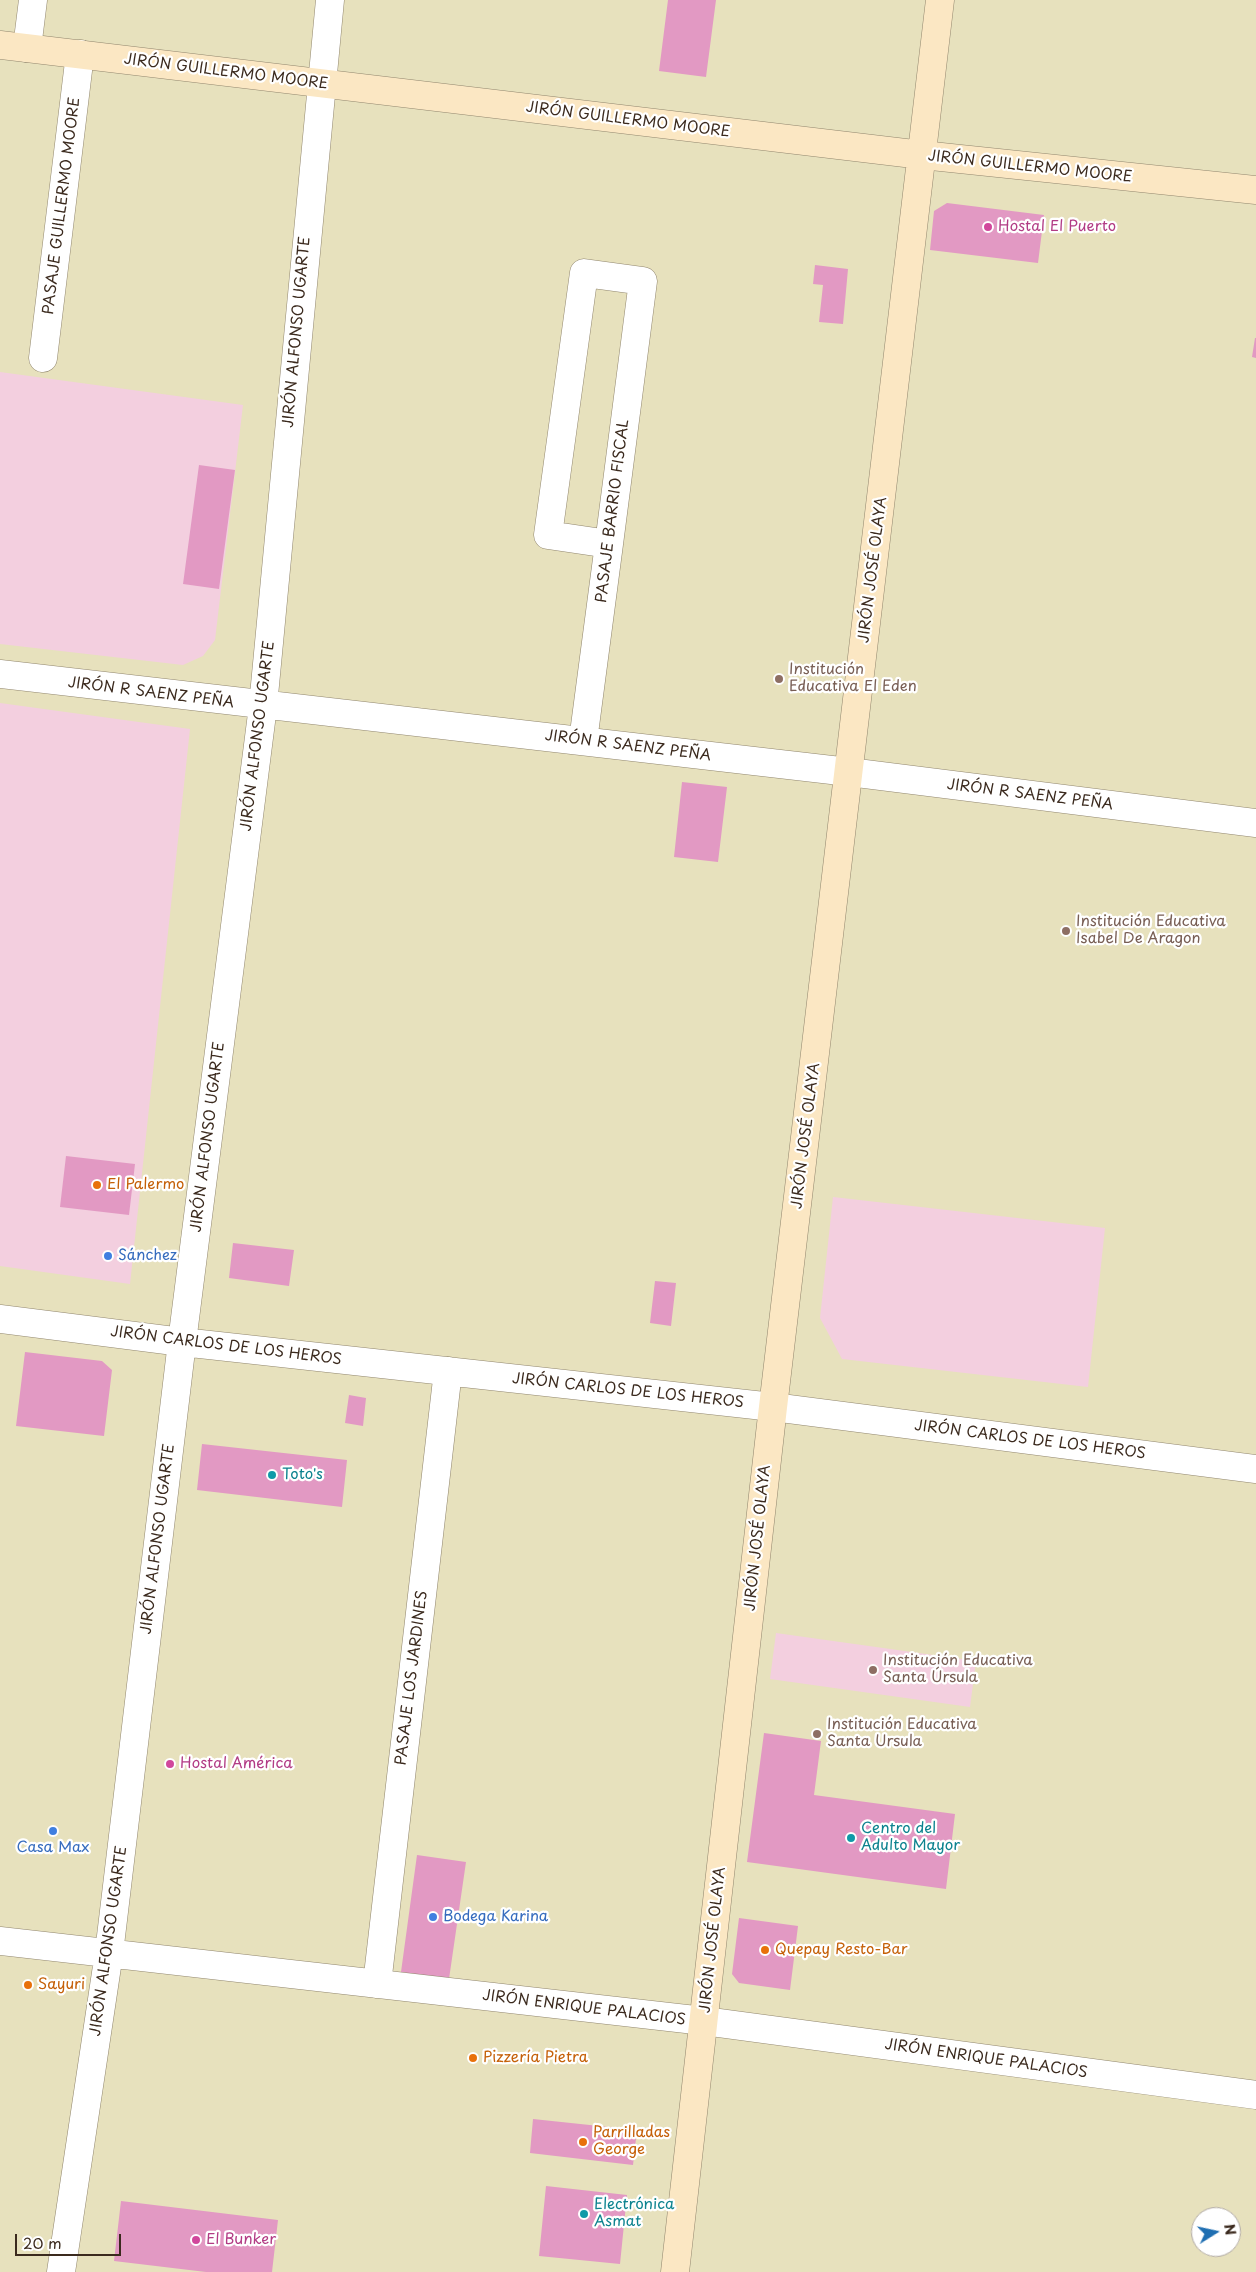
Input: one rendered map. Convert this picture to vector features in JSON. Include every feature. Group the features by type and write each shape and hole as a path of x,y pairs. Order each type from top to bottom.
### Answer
{"main road":[{"name":"JIRÓN JOSÉ OLAYA","path":"674,2272 773,1407 850,772 940,0"},
{"name":"JIRÓN GUILLERMO MOORE","path":"0,45 922,155 1256,190"}],"street":[{"path":"27,48 33,0"},
{"name":"JIRÓN ALFONSO UGARTE","path":"61,2272 109,1953 182,1342 262,706 320,83 330,0"},
{"name":"PASAJE GUILLERMO MOORE","path":"43,358 80,54"},
{"name":"PASAJE BARRIO FISCAL","path":"583,741 609,544 643,281 584,273 548,535 609,544"},
{"name":"JIRÓN R SAENZ PEÑA","path":"0,674 262,706 850,772 1256,823"},
{"name":"JIRÓN CARLOS DE LOS HEROS","path":"0,1319 182,1342 773,1407 1256,1469"},
{"name":"PASAJE LOS JARDINES","path":"376,1984 448,1372"},
{"name":"JIRÓN ENRIQUE PALACIOS","path":"0,1940 704,2021 1256,2095"}],"shaded area":[{"path":"0,372 243,405 215,640 203,656 183,665 0,644"},
{"path":"0,703 190,729 130,1284 0,1266"},
{"path":"833,1197 1105,1228 1088,1387 842,1359 820,1318"},
{"name":"Institución Educativa Santa Úrsula","path":"776,1633 976,1661 970,1707 770,1679"}],"building":[{"path":"668,0 716,0 706,77 659,71"},
{"name":"Hostal El Puerto","path":"947,203 1044,215 1038,263 930,250 934,211"},
{"path":"815,265 848,269 843,324 819,322 823,285 813,284"},
{"path":"1256,338 1256,358 1252,357"},
{"path":"199,465 235,470 219,589 183,584"},
{"path":"682,782 727,787 718,862 674,857"},
{"name":"El Palermo","path":"66,1156 135,1164 129,1215 60,1207"},
{"path":"233,1243 294,1250 289,1286 229,1278"},
{"path":"655,1281 676,1283 671,1326 650,1323"},
{"path":"25,1352 102,1361 112,1370 104,1436 16,1426"},
{"path":"349,1395 366,1398 363,1426 345,1423"},
{"name":"Toto's","path":"202,1444 347,1460 342,1507 197,1490"},
{"name":"Centro del Adulto Mayor","path":"764,1733 821,1741 814,1795 955,1814 946,1889 747,1862"},
{"name":"Bodega Karina","path":"417,1855 466,1862 449,1979 401,1972"},
{"name":"Quepay Resto-Bar","path":"739,1918 798,1926 790,1990 739,1983 732,1974"},
{"name":"Parrilladas George","path":"533,2119 637,2130 633,2165 530,2153"},
{"name":"Electrónica Asmat","path":"546,2186 627,2195 620,2264 539,2256"},
{"name":"El Bunker","path":"121,2201 278,2220 272,2272 206,2272 114,2261"}],"place":[{"name":"Hostal El Puerto","path":"988,227"},
{"name":"Institución Educativa El Eden","path":"779,679"},
{"name":"Institución Educativa Isabel De Aragon","path":"1066,931"},
{"name":"El Palermo","path":"97,1185"},
{"name":"Sánchez","path":"108,1256"},
{"name":"Toto's","path":"272,1475"},
{"name":"Institución Educativa Santa Úrsula","path":"873,1670"},
{"name":"Institución Educativa Santa Ursula","path":"817,1734"},
{"name":"Hostal América","path":"170,1764"},
{"name":"Casa Max","path":"53,1831"},
{"name":"Centro del Adulto Mayor","path":"851,1838"},
{"name":"Bodega Karina","path":"433,1917"},
{"name":"Quepay Resto-Bar","path":"765,1950"},
{"name":"Sayuri","path":"28,1985"},
{"name":"Pizzería Pietra","path":"473,2058"},
{"name":"Parrilladas George","path":"583,2142"},
{"name":"Electrónica Asmat","path":"584,2214"},
{"name":"El Bunker","path":"196,2240"}]}
